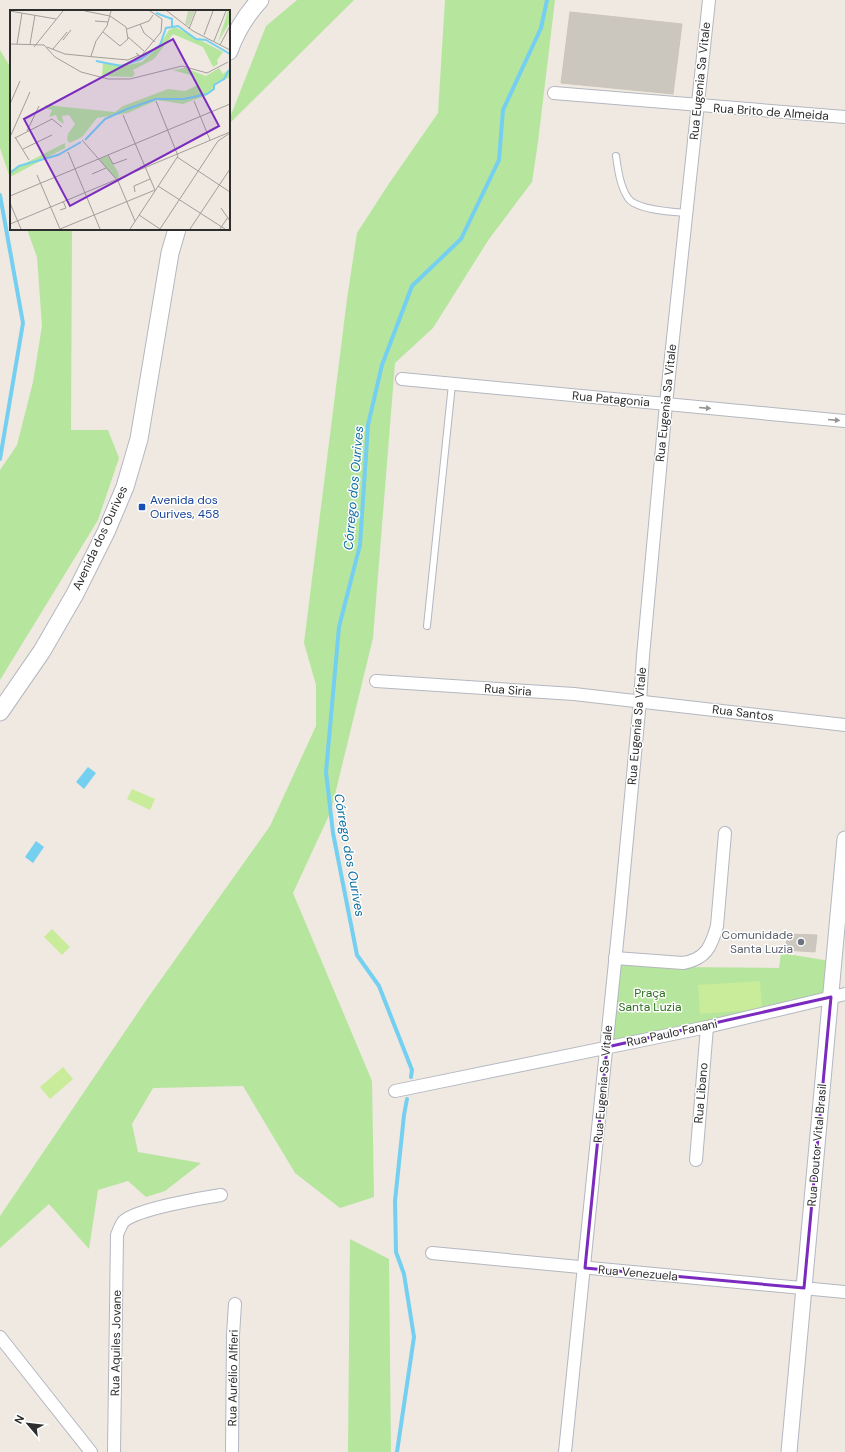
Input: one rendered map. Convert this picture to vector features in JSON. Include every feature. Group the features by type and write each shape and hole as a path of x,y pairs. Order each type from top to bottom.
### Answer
{"main road":[{"path":"230,48 246,15 260,0"},
{"name":"Avenida dos Ourives","path":"0,712 42,651 75,594 106,532 124,487 139,439 170,253 177,230"}],"street":[{"name":"Rua Eugenia Sa Vitale","path":"565,1452 607,1047 640,701 666,404 709,0"},
{"name":"Rua Brito de Almeida","path":"554,93 845,117"},
{"name":"Rua Patagonia","path":"402,379 845,421"},
{"name":"Rua Siria","path":"376,681 574,694 640,701"},
{"name":"Rua Santos","path":"640,701 845,725"},
{"path":"615,958 683,963 694,961 702,957 708,950 717,926 724,833"},
{"name":"Rua Doutor Vital Brasil","path":"789,1452 804,1288 838,996 845,839"},
{"name":"Rua Paulo Fanani","path":"395,1091 707,1027 838,996"},
{"name":"Rua Libano","path":"696,1160 707,1027"},
{"name":"Rua Aquiles Jovane","path":"114,1452 117,1235 123,1222 134,1215 198,1198 221,1195"},
{"name":"Rua Venezuela","path":"432,1253 845,1292"},
{"name":"Rua Aurélio Alfieri","path":"232,1452 233,1334 235,1304"},
{"path":"0,1337 91,1452"}],"lane":[{"path":"616,156 620,180 628,199 642,206 662,211 686,213"},
{"path":"427,626 452,384"}],"highlighted area":[{"path":"831,997 804,1288 585,1268 607,1047"}],"green space":[{"path":"297,0 354,0 230,123 230,117 266,26"},
{"path":"445,0 555,0 532,182 489,239 433,328 395,363 373,638 331,811 293,893 372,1081 374,1197 340,1208 295,1173 243,1086 153,1088 132,1124 138,1152 201,1163 165,1191 146,1197 128,1181 98,1190 89,1249 49,1204 0,1248 0,1216 147,999 270,826 316,726 316,685 304,643 347,299 357,233 438,113"},
{"path":"0,50 10,66 10,178 0,148"},
{"path":"27,230 72,230 71,430 108,430 119,458 98,520 0,680 0,470 17,445 33,382 42,326 37,257"},
{"path":"132,789 155,799 150,810 127,799"},
{"path":"52,929 70,947 62,955 44,937"},
{"name":"Praça Santa Luzia","path":"781,953 830,961 829,995 611,1042 619,962 678,967 779,968"},
{"path":"760,981 762,1009 700,1014 698,985"},
{"path":"63,1067 73,1079 50,1099 40,1087"},
{"path":"350,1239 389,1259 391,1452 348,1452"}],"water":[{"path":"88,767 96,773 84,789 76,782"},
{"path":"36,841 44,847 33,863 25,857"}],"building":[{"path":"570,12 682,24 673,94 561,83"},
{"name":"Comunidade Santa Luzia","path":"788,934 817,935 815,952 785,950"}],"waterway":[{"name":"Córrego dos Ourives","path":"411,1077 412,1070 379,986 357,955 333,833 326,772 339,627 360,545 368,425 382,365 412,286 461,239 499,160 503,110 541,28 547,0"},
{"path":"0,195 23,323 0,459"},
{"name":"Córrego dos Ourives","path":"397,1452 414,1337 404,1274 396,1252 395,1201 407,1099"}],"place":[{"name":"Avenida dos Ourives, 458","path":"142,507"},
{"name":"Comunidade Santa Luzia","path":"801,942"}]}
